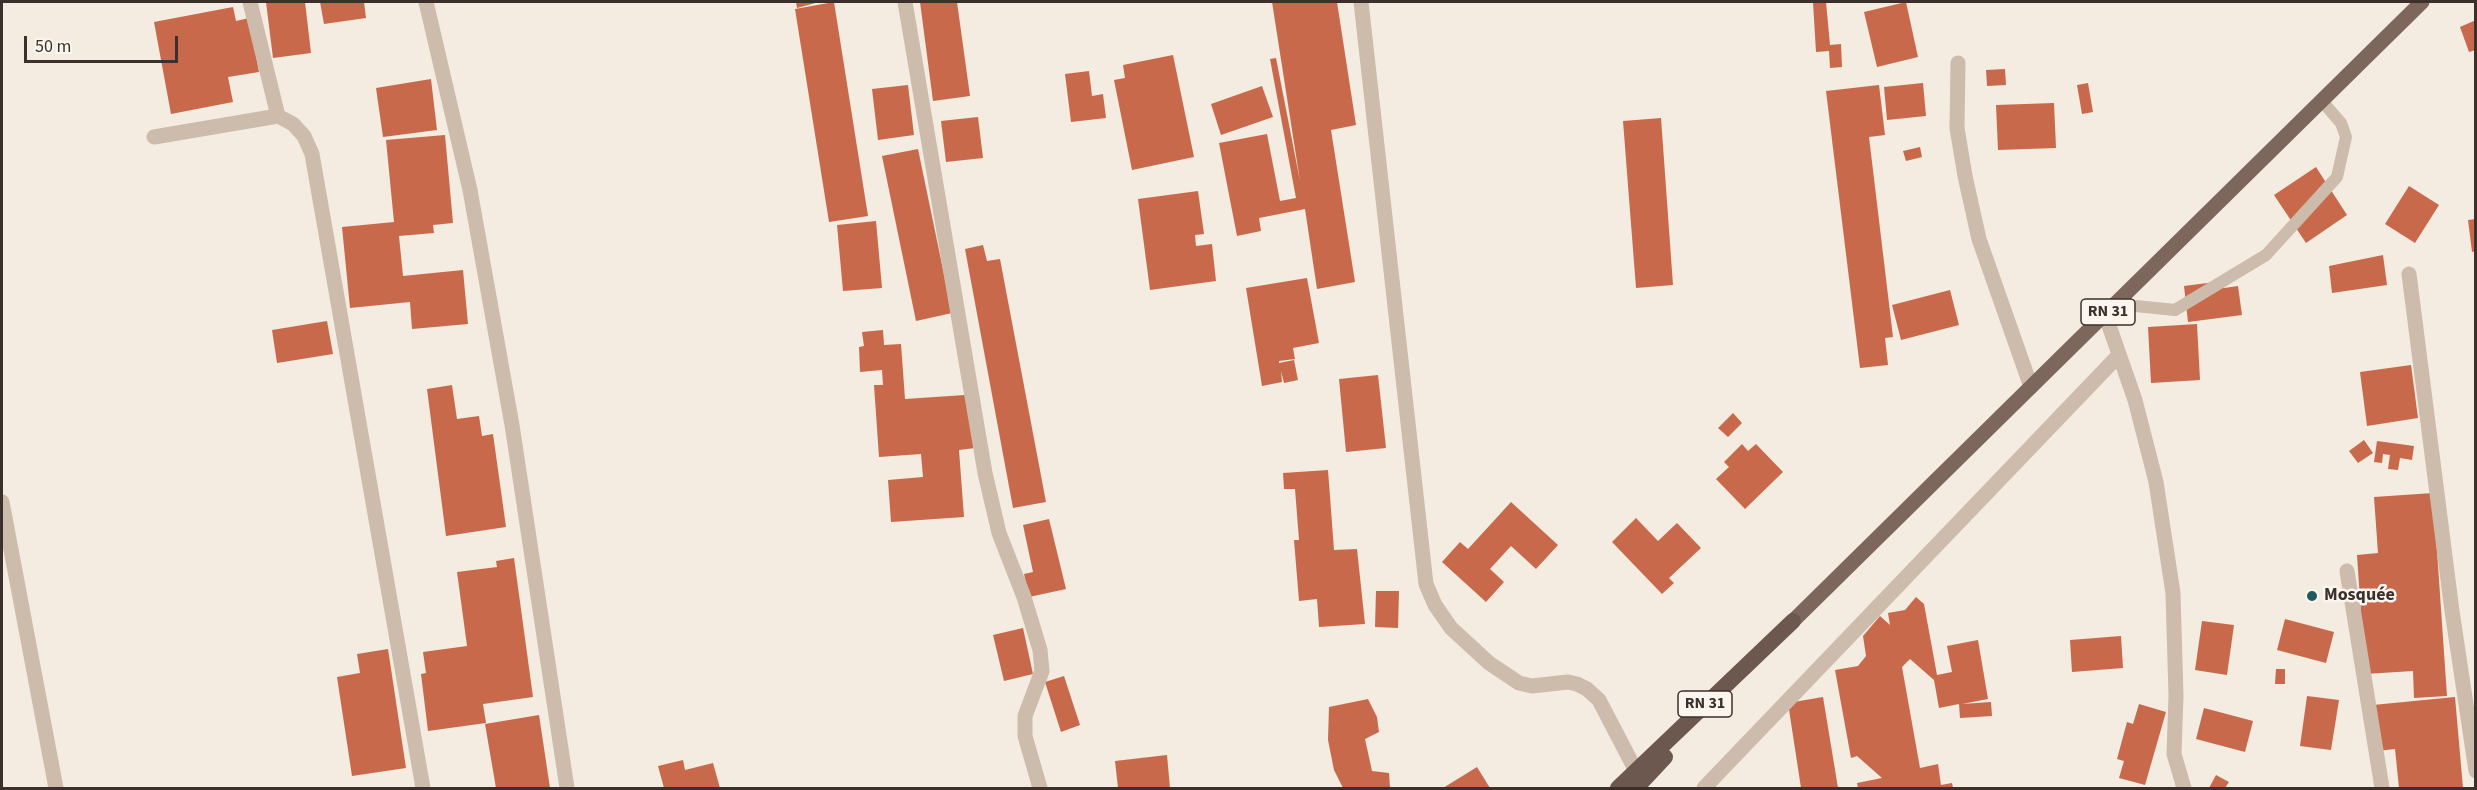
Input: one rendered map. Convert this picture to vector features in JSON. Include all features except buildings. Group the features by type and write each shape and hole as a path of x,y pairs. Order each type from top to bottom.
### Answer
{"highway":[{"name":"RN 31","path":"1618,789 1793,621"},
{"name":"RN 31","path":"1636,789 1793,621"}],"main road":[{"name":"RN 31","path":"1793,621 2422,2"}],"street":[{"path":"250,2 278,116"},
{"path":"426,2 470,190 512,425 567,789"},
{"path":"905,2 985,473 999,533 1024,597 1040,650 1042,671 1025,716 1025,736 1040,789"},
{"path":"1361,2 1426,584 1451,628 1489,663 1519,682 1532,686 1568,682 1587,689 1599,700 1636,771"},
{"path":"1958,63 1958,128 1965,176 1979,239 2031,387"},
{"path":"154,136 278,116 293,124 304,136 312,154 423,789"},
{"path":"2409,274 2475,771"},
{"path":"2111,309 2119,355 2135,400 2156,482 2173,592 2176,696 2174,754 2184,789"},
{"path":"1704,789 2119,355"},
{"path":"2,502 56,789"},
{"path":"2347,571 2382,789"}],"lane":[{"path":"2111,309 2175,310 2266,255 2337,177 2346,138 2341,123 2321,100"}],"place":[{"name":"Mosquée","path":"2312,596"}]}
